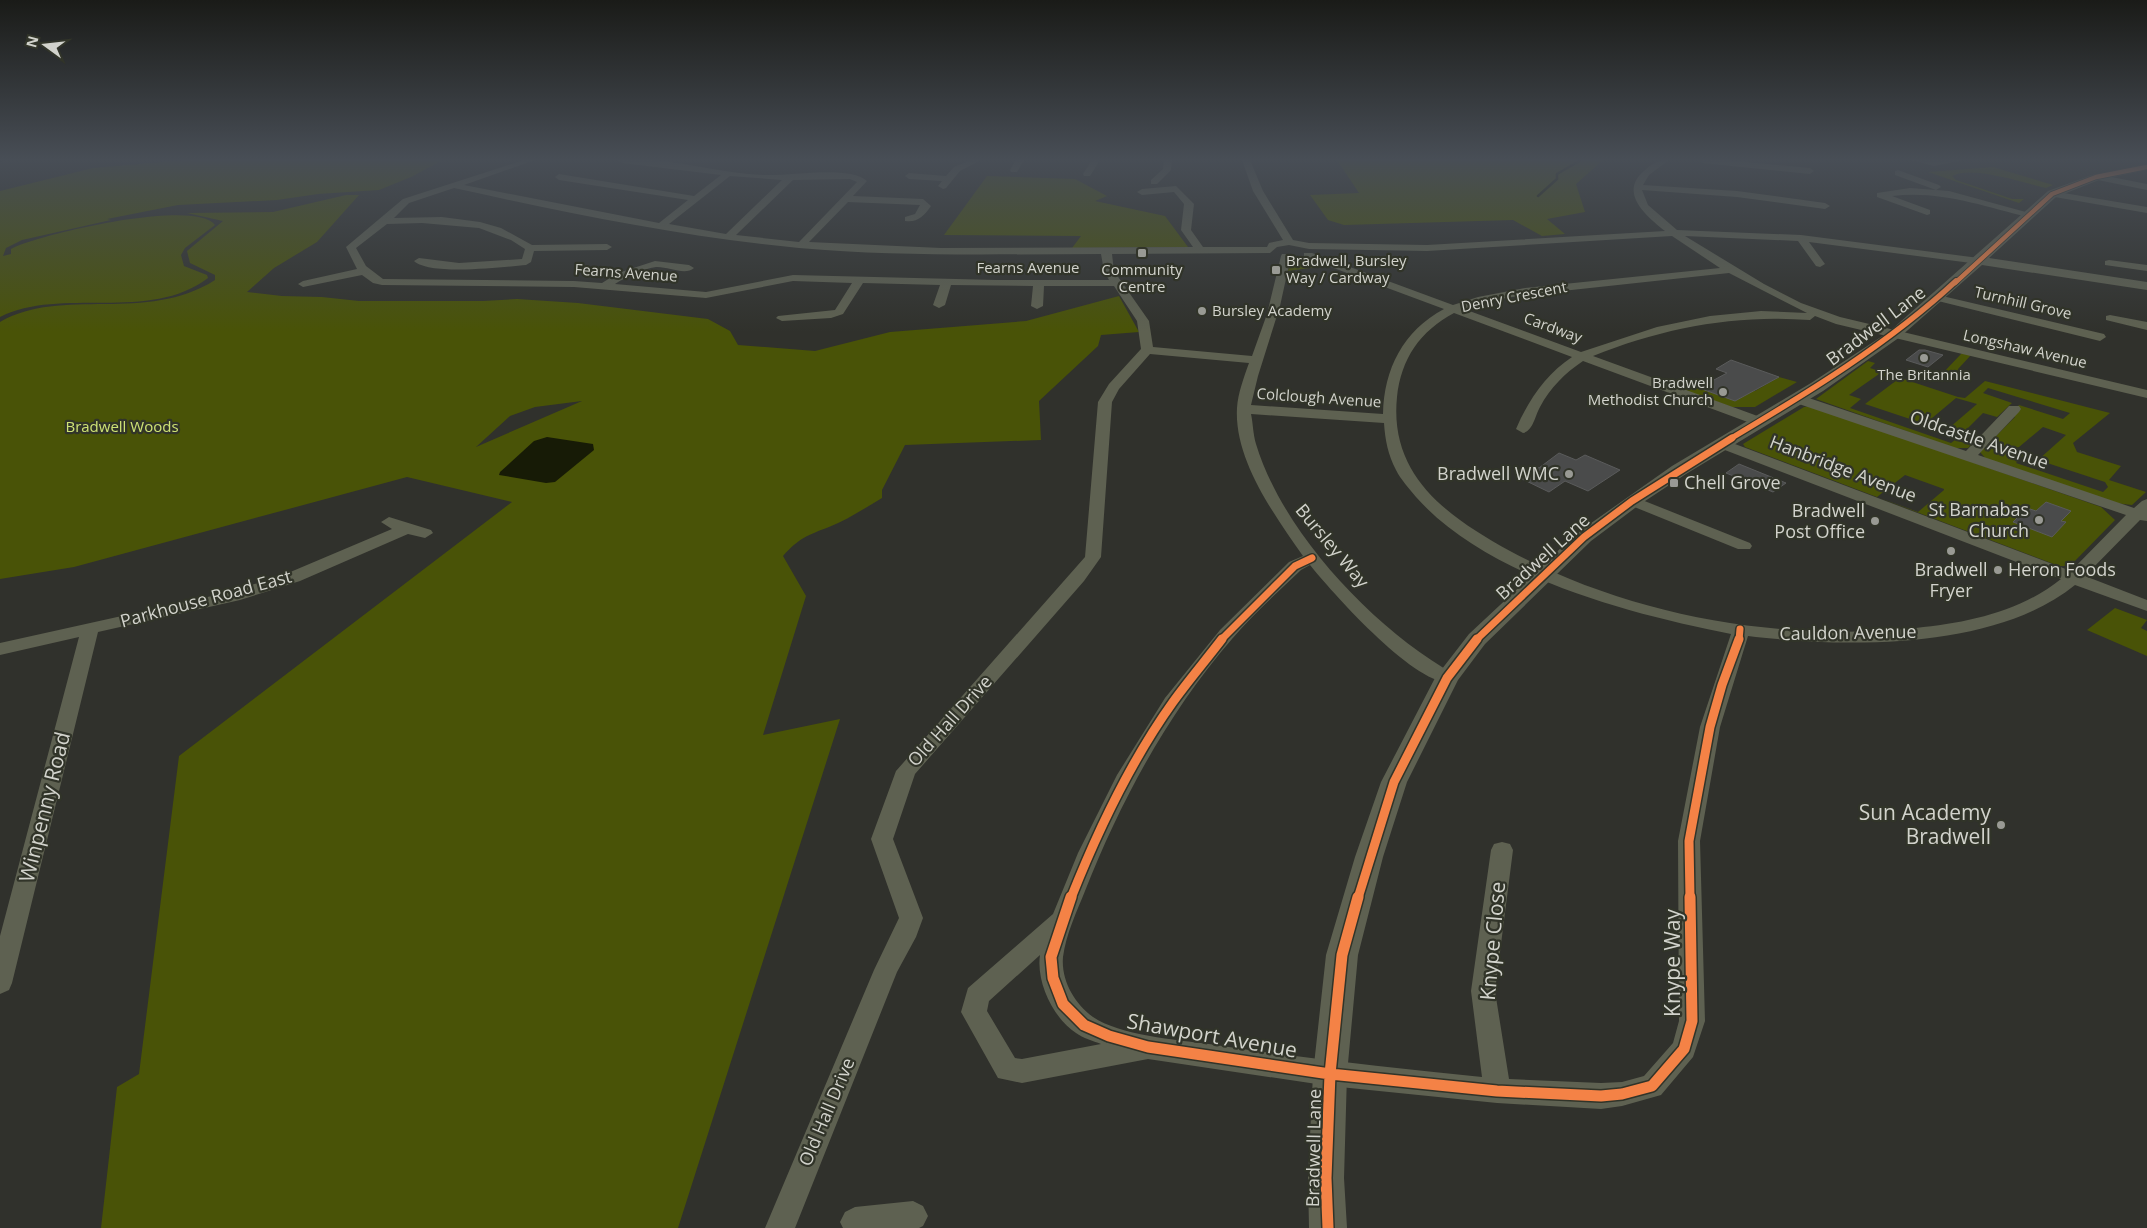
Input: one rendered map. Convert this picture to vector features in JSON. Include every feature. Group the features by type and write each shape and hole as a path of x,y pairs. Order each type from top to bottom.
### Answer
{"street":[{"path":"304,284 365,271 353,253 352,247 389,217"},
{"path":"617,217 728,238 801,245 934,251 1309,250 1453,247 1674,233 1802,238 1979,261 2147,286"},
{"path":"661,226 672,217"},
{"path":"728,238 749,217"},
{"path":"801,245 829,217"},
{"path":"908,219 914,217"},
{"path":"1187,217 1186,230 1200,250"},
{"path":"1272,217 1288,249"},
{"path":"1657,217 1674,233 1796,310"},
{"name":"Bradwell Lane","path":"1328,1228 1326,1178 1330,1074 1342,955 1369,857 1394,782 1447,678 1477,639 1584,537 1632,501 1758,421 1798,398 1895,334 1938,298 2025,217"},
{"path":"385,221 432,220 491,227 516,236 530,248 607,247"},
{"path":"1802,238 1820,264"},
{"path":"419,261 432,264 526,262 530,248"},
{"name":"Bursley Way","path":"1288,249 1270,323 1255,360 1244,409 1245,431 1258,470 1280,514 1312,558 1374,625 1434,672 1447,678"},
{"name":"Cardway","path":"1309,250 1453,308 1758,421"},
{"path":"1106,251 1109,271 1143,321 1147,350 1255,360"},
{"path":"2109,262 2147,268"},
{"path":"605,286 622,276 655,264 689,268"},
{"name":"Denry Crescent","path":"1544,574 1462,530 1436,511 1404,474 1392,437 1390,419 1397,365 1403,353 1423,328 1453,308 1522,292 1731,270"},
{"name":"Fearns Avenue","path":"365,271 374,280 382,282 574,284 706,295 764,282 793,278 859,281 1117,283"},
{"path":"788,316 831,315 839,312 859,281"},
{"path":"939,305 947,282"},
{"path":"1037,306 1039,283"},
{"name":"Turnhill Grove","path":"1938,298 2100,337"},
{"path":"1523,429 1531,408 1542,392 1565,369 1582,356 1640,336 1702,321 1796,310"},
{"name":"Longshaw Avenue","path":"1796,310 2147,394"},
{"path":"2110,318 2147,326"},
{"name":"Old Hall Drive","path":"780,1228 886,970 904,937 911,918 882,839 906,771 1078,578 1093,557 1105,402 1114,387 1147,350"},
{"name":"Oldcastle Avenue","path":"1798,398 1969,456 2144,512"},
{"name":"Colclough Avenue","path":"1244,409 1390,419"},
{"path":"1969,456 2014,409"},
{"name":"Hanbridge Avenue","path":"1722,444 2147,606"},
{"path":"1632,501 1744,546"},
{"name":"Cauldon Avenue","path":"1544,574 1637,607 1740,629 1775,634 1851,636 1910,634 1944,629 2023,610 2054,595 2144,512"},
{"path":"389,522 406,529 425,533"},
{"name":"Parkhouse Road East","path":"0,649 90,630 242,593 294,577 406,529"},
{"name":"Shawport Avenue","path":"1312,558 1295,566 1226,634 1172,704 1127,775 1089,853 1062,920 1051,957 1054,978 1063,1004 1084,1025 1109,1036 1148,1047 1330,1074"},
{"name":"Knype Way","path":"1330,1074 1497,1091 1601,1096 1622,1094 1652,1086 1684,1049 1692,1021 1689,841 1710,727 1722,685 1739,640 1740,629"},
{"name":"Winpenny Road","path":"0,983 90,630"},
{"name":"Knype Close","path":"1497,1091 1483,991 1502,850"},
{"name":"Shawport Avenue","path":"1062,920 976,996 974,1012 1007,1069 1022,1071 1148,1047"},
{"path":"854,1222 895,1221"}],"green space":[{"path":"0,217 116,217 107,219 111,220 22,240 6,248 3,256 11,254 11,249 52,235 116,221 146,217 197,217 215,225 185,248 181,255 184,266 207,275 208,278 185,291 159,299 132,302 50,304 24,308 0,317"},
{"name":"Bradwell Woods","path":"206,217 339,217 317,242 274,268 247,292 359,301 483,301 517,299 578,303 708,319 730,331 738,345 815,351 890,332 1026,321 1119,296 1139,332 1101,335 1098,346 1039,401 1041,440 905,445 882,490 882,498 856,514 804,538 783,556 806,596 763,735 840,719 678,1228 101,1228 117,1087 139,1074 179,756 512,502 407,477 74,567 0,579 0,322 24,312 50,306 133,303 161,300 188,293 215,280 215,275 190,263 187,251 223,221","holes":["582,401 476,447 510,416 535,407"]},
{"path":"957,217 1166,217 1188,247 1072,248 1081,236 944,235"},
{"path":"1326,217 1556,217 1547,219 1565,234 1542,236 1513,220 1344,225 1328,220"},
{"path":"1305,258 1325,266 1288,271 1290,260"},
{"path":"1962,353 1971,355 1959,368 1954,380 1941,375"},
{"path":"1868,361 1875,363 1870,368 1958,397 1965,398 1985,381 2110,413 2073,443 2077,452 2121,466 2109,480 2146,492 2132,505 2115,503 1987,460 1980,452 2015,417 2011,415 2019,405 2063,419 2070,413 1988,388 1983,393 2012,403 1997,417 1983,413 1964,432 1949,428 1977,404 1956,398 1925,424 1865,404 1897,380 1879,374 1849,395 1861,399 1850,408 1951,443 1955,440 1971,445 1968,448 1954,448 1816,399","holes":["2043,427 2066,435 2038,460 2105,482 2108,487 2103,492 2016,463 2026,452 2015,448 2019,447"]},
{"path":"1779,377 1797,382 1755,407 1732,407 1684,390 1687,387 1699,388 1735,401 1744,396 1735,384 1755,391"},
{"path":"1811,406 2101,507 2115,520 2070,566 2059,566 1745,447 1743,444 1804,407","holes":["1905,475 1944,489 1918,512 1877,497"]},
{"path":"2115,608 2147,620 2141,628 2147,631 2147,656 2087,630"}],"shaded area":[{"path":"547,437 593,444 594,450 555,482 546,483 499,475 534,441"}],"building":[{"name":"The Britannia","path":"1919,350 1943,355 1928,367 1906,360"},
{"path":"1731,360 1779,377 1735,401 1699,388 1727,373 1716,369"},
{"name":"Bradwell WMC","path":"1559,453 1576,460 1585,455 1620,470 1588,491 1565,481 1549,492 1518,477 1536,467 1539,468"},
{"path":"1739,464 1786,483 1773,492 1726,473"},
{"name":"St Barnabas Church","path":"2046,502 2071,511 2061,521 2066,522 2052,537 2013,522 2027,508 2036,511"}],"cycle path":[{"path":"1328,1228 1326,1178 1330,1074 1342,955 1369,857 1394,782 1447,678 1477,639 1584,537 1632,501 1679,470 1817,387 1895,334 1938,298 2026,217"},
{"path":"1312,558 1295,566 1226,634 1172,703 1127,775 1089,853 1062,920 1051,957 1053,978 1063,1004 1084,1025 1109,1036 1148,1047 1330,1074 1497,1091 1601,1096 1622,1094 1652,1086 1684,1049 1692,1021 1689,841 1710,727 1722,685 1739,640 1740,629"}],"place":[{"name":"Community Centre","path":"1142,253"},
{"name":"Bradwell, Bursley Way / Cardway","path":"1276,270"},
{"name":"Bursley Academy","path":"1202,311"},
{"name":"The Britannia","path":"1924,358"},
{"name":"Bradwell Methodist Church","path":"1723,392"},
{"name":"Bradwell WMC","path":"1569,474"},
{"name":"Chell Grove","path":"1674,483"},
{"name":"St Barnabas Church","path":"2039,520"},
{"name":"Bradwell Post Office","path":"1875,521"},
{"name":"Bradwell Fryer","path":"1951,551"},
{"name":"Heron Foods","path":"1998,570"},
{"name":"Sun Academy Bradwell","path":"2001,825"}]}
